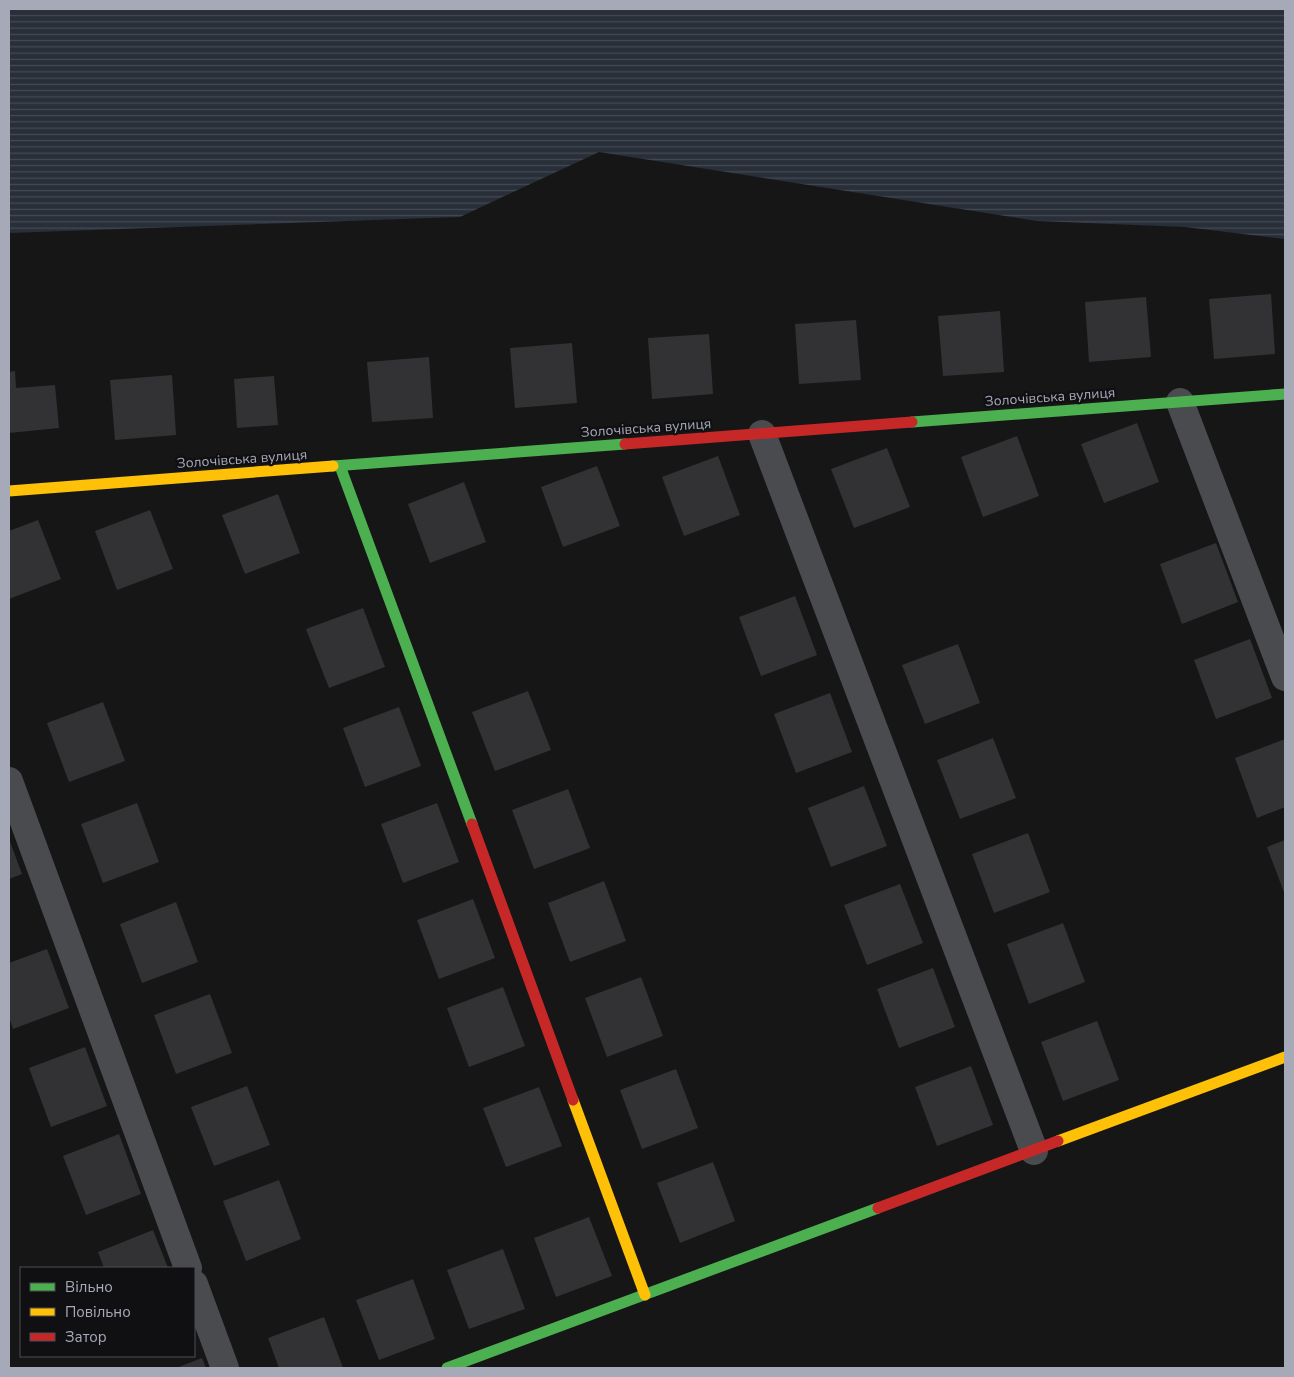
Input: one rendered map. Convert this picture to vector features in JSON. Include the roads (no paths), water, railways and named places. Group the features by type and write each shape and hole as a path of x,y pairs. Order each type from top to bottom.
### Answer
{"street":[{"name":"Золочівська вулиця","path":"9,492 1285,394"},
{"path":"1180,402 1285,677"},
{"path":"762,434 1034,1151"},
{"path":"340,466 645,1295"},
{"path":"9,783 188,1267"},
{"path":"447,1368 1285,1057"},
{"path":"195,1287 225,1368"}]}
